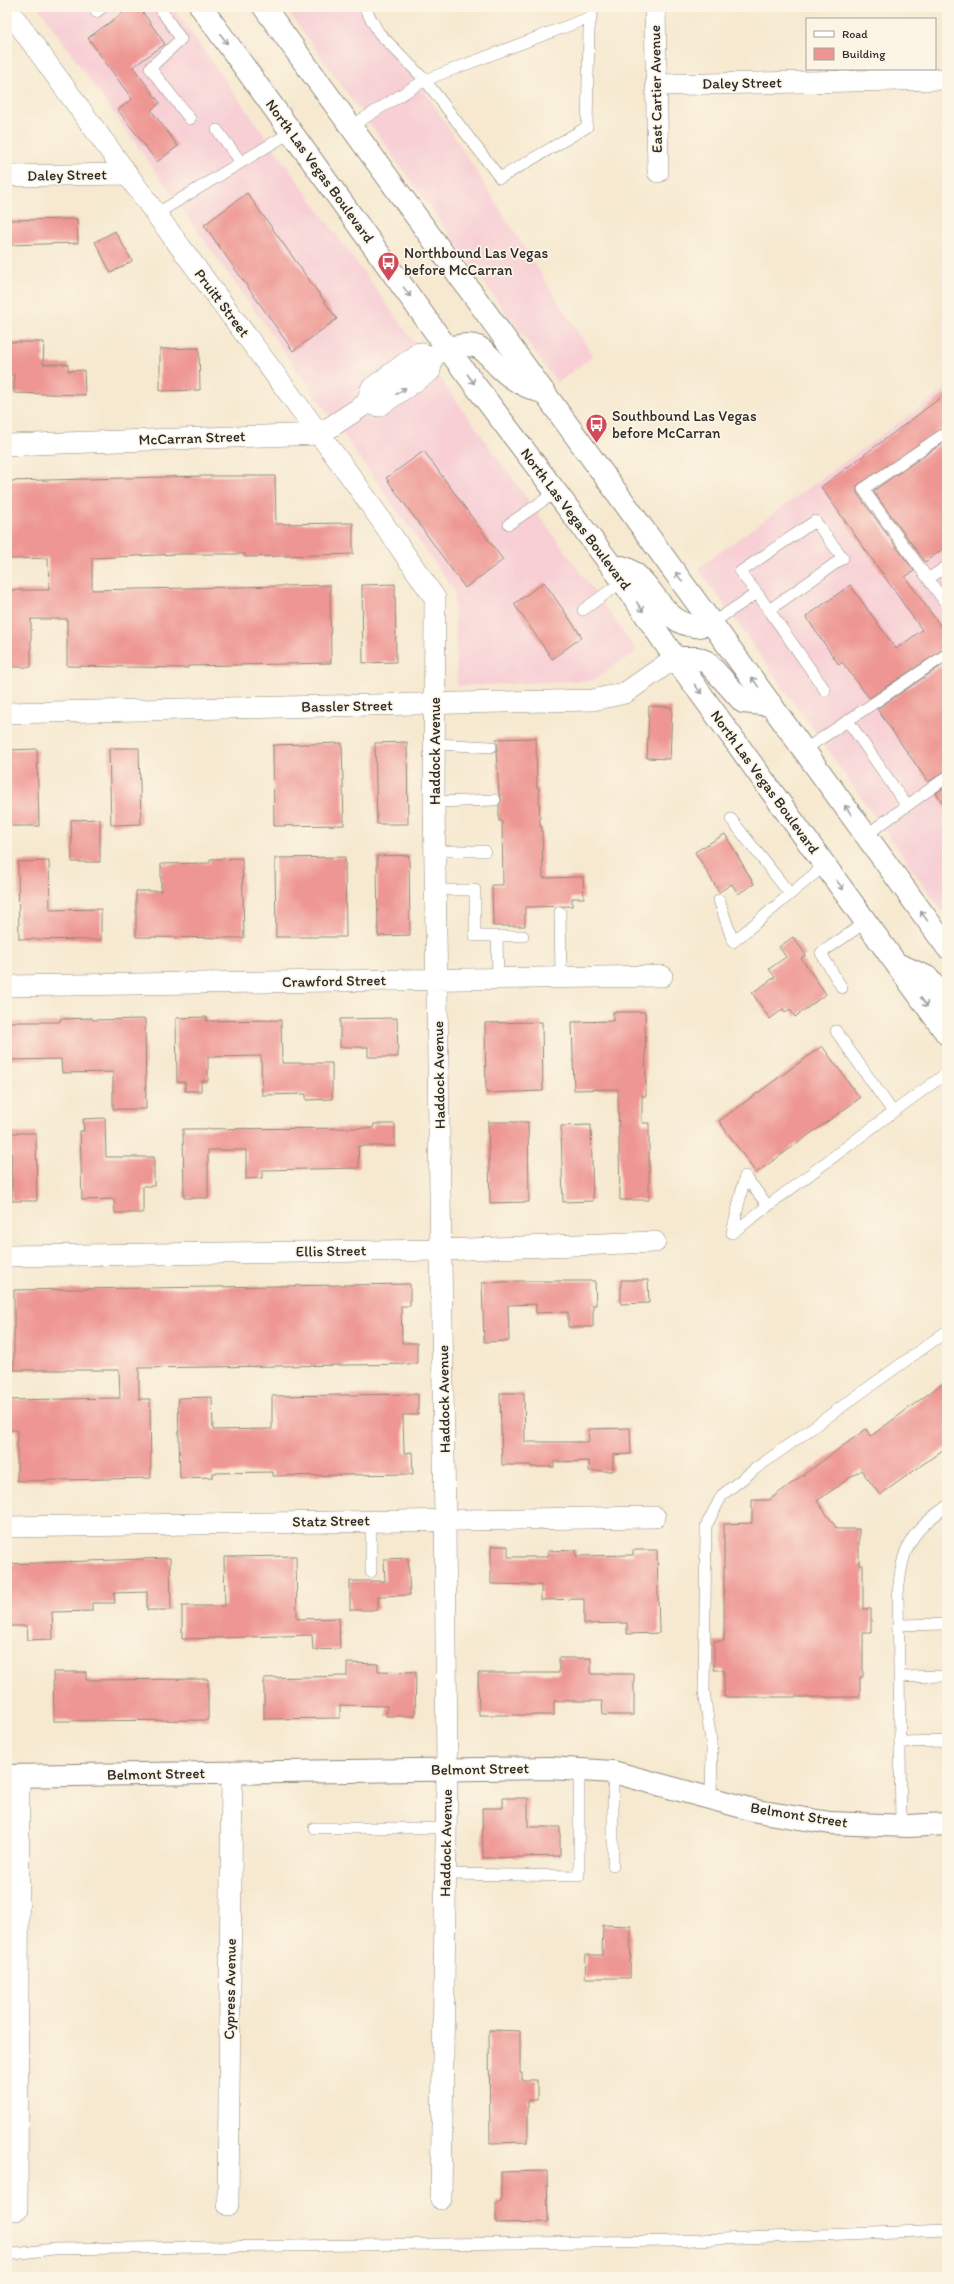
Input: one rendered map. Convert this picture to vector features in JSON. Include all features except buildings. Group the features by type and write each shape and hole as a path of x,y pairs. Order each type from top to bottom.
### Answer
{"main road":[{"name":"North Las Vegas Boulevard","path":"201,7 291,132 440,352 556,492 623,580 675,658 947,1034"},
{"path":"264,7 488,318 545,393 947,947"},
{"path":"440,352 466,345 477,346 486,352 511,379 526,388 545,393"},
{"path":"610,563 632,570 661,605 681,623 695,627 712,622"},
{"path":"675,658 696,658 707,662 743,702 772,705"},
{"path":"896,963 928,977 947,1001"},
{"name":"Belmont Street","path":"13,1776 549,1768 613,1772 757,1811 830,1823 901,1826 947,1824"}],"street":[{"name":"East Cartier Avenue","path":"655,7 658,172"},
{"name":"Pruitt Street","path":"10,9 126,174 320,434 435,598"},
{"name":"Daley Street","path":"656,85 947,79"},
{"name":"Daley Street","path":"7,176 126,174"},
{"path":"320,434 367,404 379,406 430,371 440,352"},
{"name":"McCarran Street","path":"7,445 320,434"},
{"name":"Haddock Avenue","path":"435,598 436,744 434,802 442,1250 446,1770 441,2199"},
{"name":"Bassler Street","path":"7,713 435,705 593,700 625,693 675,658"},
{"name":"Crawford Street","path":"7,986 662,976"},
{"name":"Ellis Street","path":"7,1256 442,1250 655,1242"},
{"name":"Statz Street","path":"7,1526 655,1517"},
{"name":"Cypress Avenue","path":"228,2205 232,1773"},
{"path":"13,1776 17,2210"}],"lane":[{"path":"159,7 181,39 150,68 190,119"},
{"path":"364,7 379,33 425,80 500,178 588,127 589,29 592,12"},
{"path":"350,127 425,80 592,12"},
{"path":"217,130 242,162"},
{"path":"156,214 291,132"},
{"path":"947,432 863,488 947,605"},
{"path":"508,524 556,492"},
{"path":"769,610 843,558 815,521 740,572 757,593 825,690"},
{"path":"928,579 947,566"},
{"path":"583,610 623,580"},
{"path":"712,622 757,593"},
{"path":"804,750 947,654"},
{"path":"848,721 907,806"},
{"path":"436,744 491,747"},
{"path":"866,835 947,777"},
{"path":"434,802 494,800"},
{"path":"731,819 790,894"},
{"path":"435,852 485,851"},
{"path":"719,900 733,942 825,865"},
{"path":"436,890 475,890 474,936 523,936"},
{"path":"560,912 561,977"},
{"path":"842,988 821,953 866,922"},
{"path":"497,936 498,978"},
{"path":"836,1031 893,1112"},
{"path":"768,1206 744,1176 732,1233 947,1072"},
{"path":"711,1798 712,1749 704,1691 706,1526 722,1495 755,1469 947,1331"},
{"path":"901,1826 898,1625 901,1564 911,1538 929,1518 947,1507"},
{"path":"371,1521 371,1572"},
{"path":"898,1625 947,1624"},
{"path":"899,1678 947,1676"},
{"path":"900,1742 947,1741"},
{"path":"445,1874 579,1876 579,1770"},
{"path":"613,1772 613,1865"},
{"path":"314,1828 446,1828"},
{"path":"7,2255 53,2249 671,2241 947,2230"}],"shaded area":[{"path":"38,7 172,7 637,651 593,680 457,686 454,590"},
{"path":"285,7 372,7 593,356 557,383"},
{"path":"947,388 947,918 698,568"}],"place":[{"name":"Northbound Las Vegas before McCarran","path":"389,282"},
{"name":"Southbound Las Vegas before McCarran","path":"596,444"}]}
